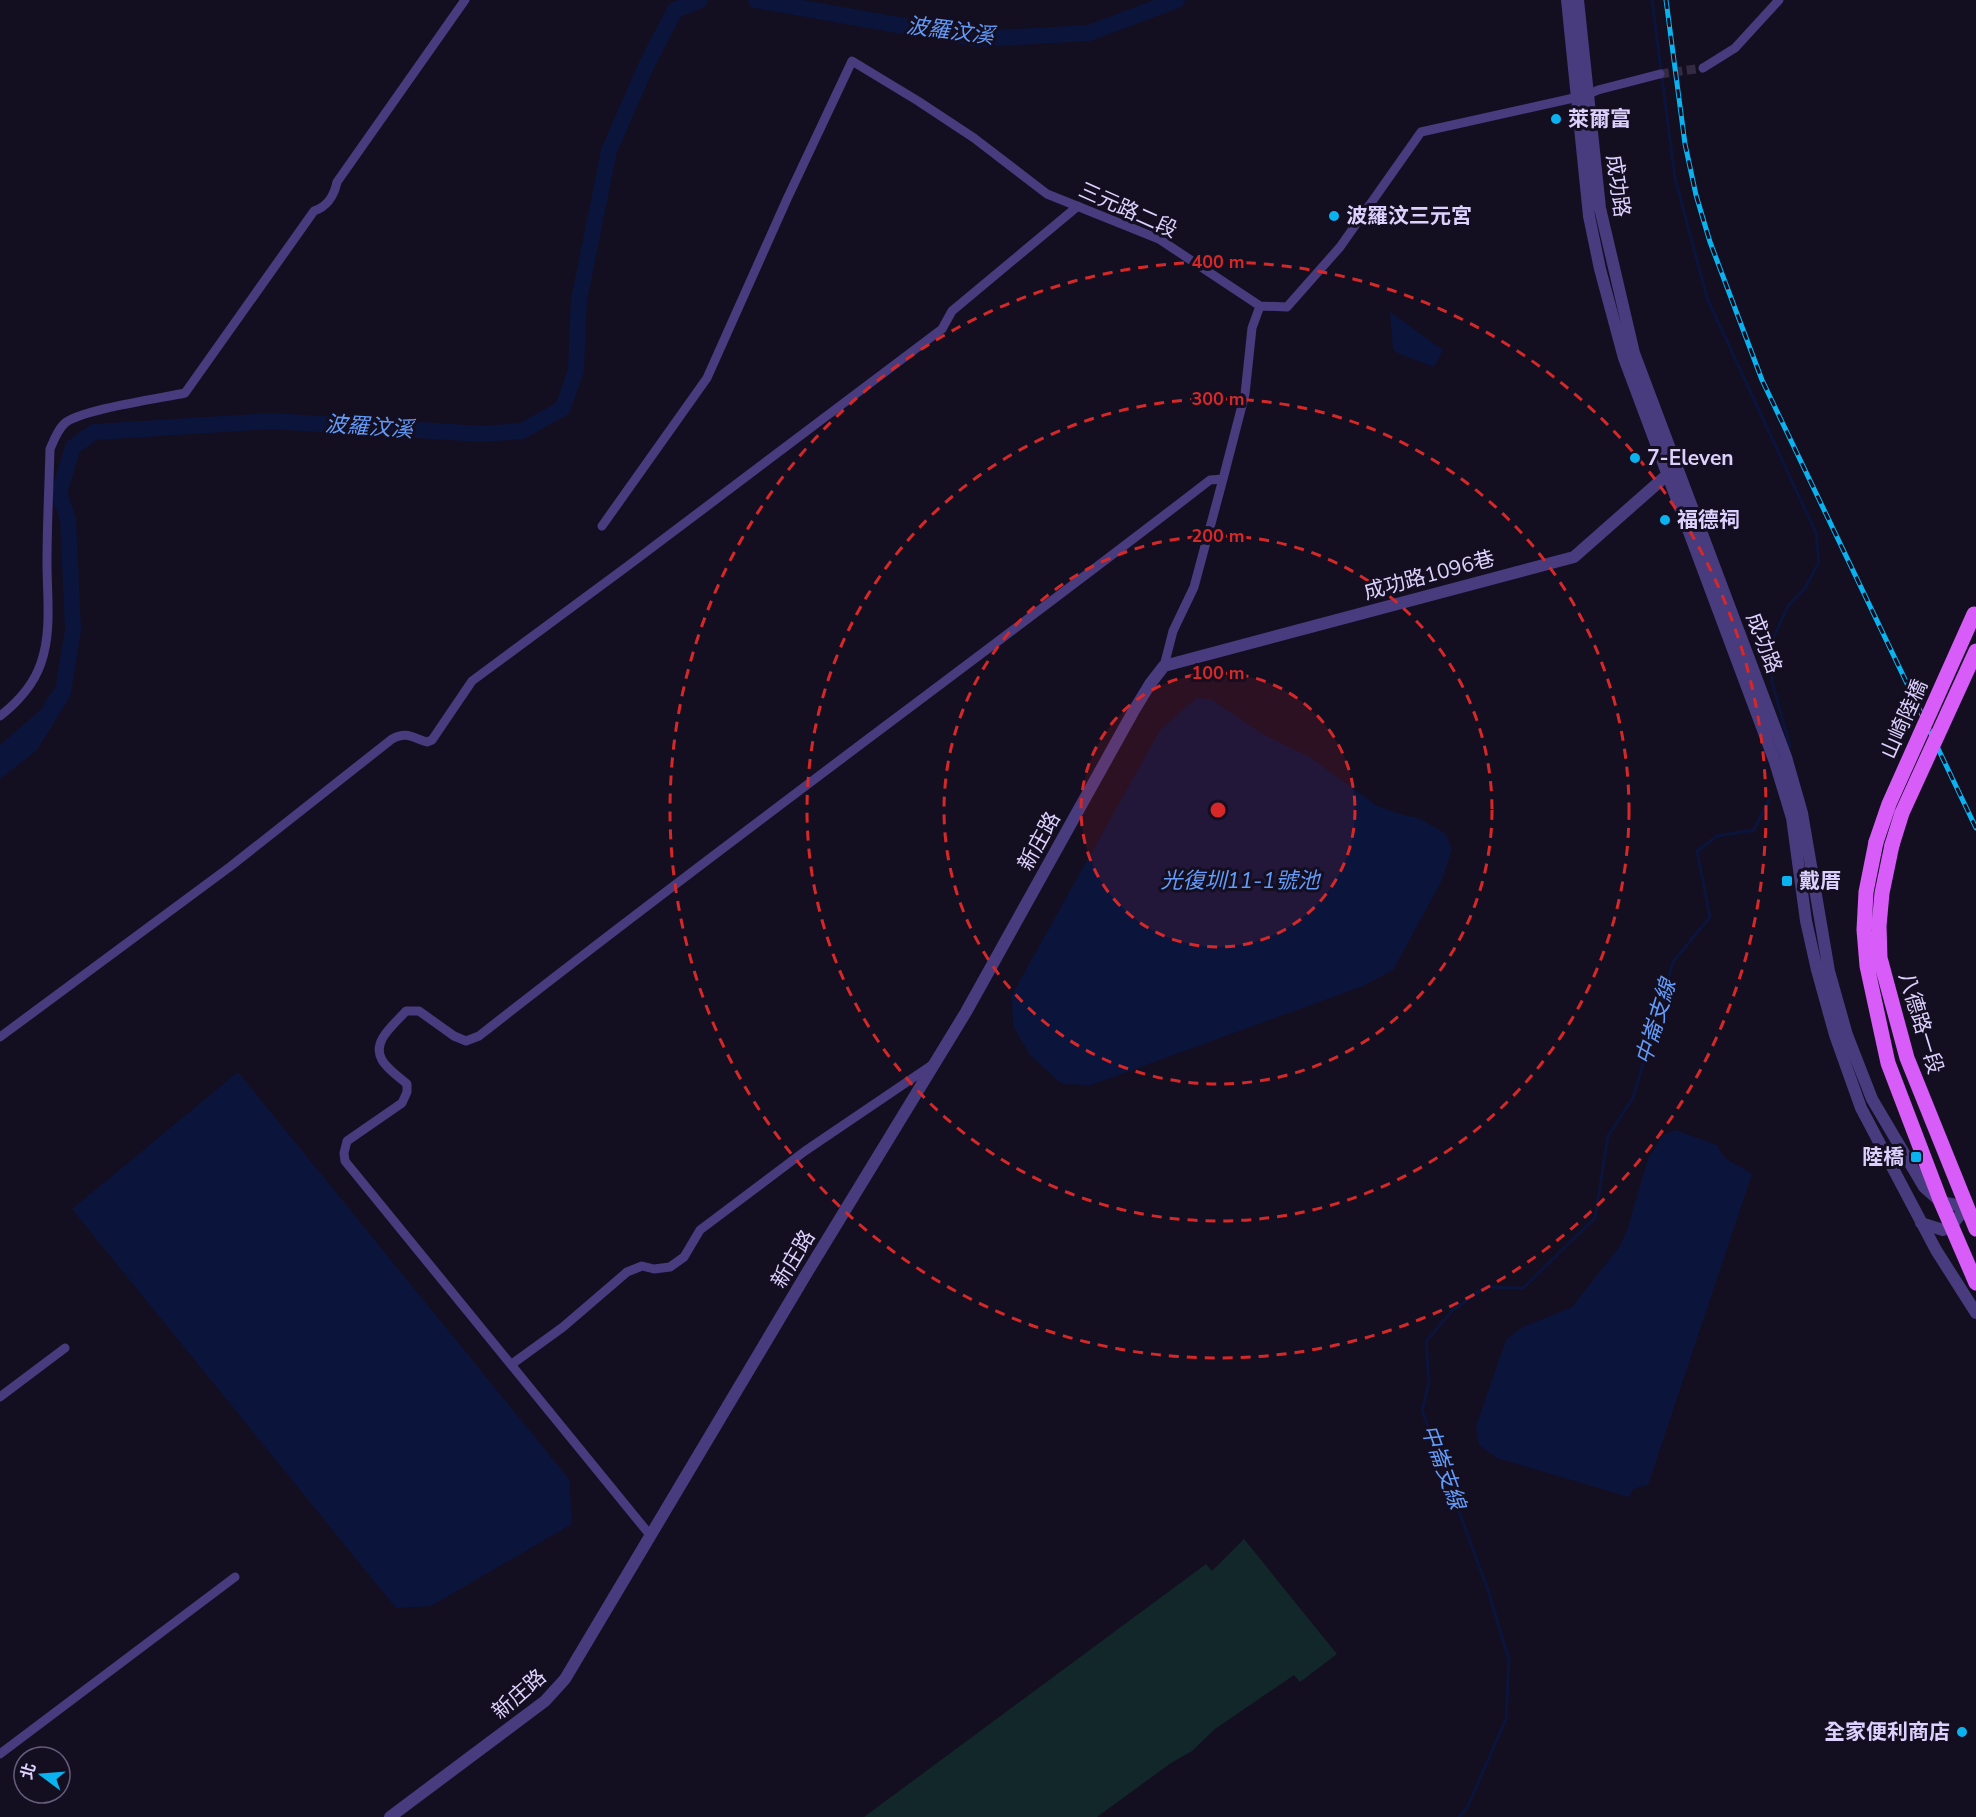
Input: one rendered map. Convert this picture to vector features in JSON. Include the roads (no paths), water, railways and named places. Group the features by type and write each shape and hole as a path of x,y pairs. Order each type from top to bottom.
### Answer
{"main road":[{"name":"山崎陸橋","path":"1876,842 1889,804 1975,611"},
{"name":"山崎陸橋","path":"1892,845 1902,813 1976,651"},
{"name":"八德路一段","path":"1876,842 1866,892 1864,930 1867,966 1888,1063 1941,1202 1976,1283"},
{"name":"八德路一段","path":"1892,845 1882,893 1879,926 1880,958 1907,1058 1976,1229"}],"street":[{"path":"0,716 16,703 34,678 45,651 50,449 56,435 65,423 86,414 115,406 185,393 314,211 322,209 334,196 337,182 465,0"},
{"name":"成功路","path":"1567,0 1600,208 1634,353 1672,472 1775,762 1792,818 1806,921 1835,1035 1861,1108 1936,1250 1976,1313"},
{"name":"成功路","path":"1578,0 1582,96"},
{"path":"1703,68 1735,48 1779,0"},
{"name":"三元路二段","path":"602,526 707,378 852,61 974,138 1047,194 1159,239 1260,306"},
{"path":"1164,666 1173,631 1194,587 1223,479 1245,394 1252,328 1260,306 1287,307 1340,247 1421,132 1582,96 1660,74"},
{"path":"0,1037 231,866 392,739 406,735 427,742 432,740 472,681 942,328 952,310 1078,206"},
{"name":"成功路","path":"1672,472 1786,757 1802,813 1829,971 1847,1035 1872,1099 1924,1187 1941,1202"},
{"name":"成功路1096巷","path":"1164,666 1574,557 1672,472"},
{"path":"650,1535 345,1161 344,1153 347,1142 402,1103 407,1092 407,1084 382,1061 379,1050 380,1041 406,1011 419,1011 454,1036 466,1041 479,1036 787,798 1034,616 1210,480 1223,479"},
{"name":"新庄路","path":"390,1817 545,1701 565,1679 966,1011 1149,684 1164,666"},
{"path":"512,1364 563,1327 627,1272 642,1266 654,1269 670,1267 684,1257 700,1230 805,1151 933,1065"},
{"path":"1921,1222 1943,1230 1952,1225 1966,1206 1941,1202"},
{"path":"0,1397 65,1348"},
{"path":"0,1754 235,1577"}],"water":[{"path":"1390,312 1443,350 1434,367 1393,350"},
{"path":"62,683 69,698 37,750 0,779 0,745 46,705"},
{"name":"光復圳11-1號池","path":"1196,698 1211,699 1261,733 1310,757 1377,806 1418,818 1445,833 1452,849 1441,882 1393,970 1363,986 1091,1085 1062,1084 1030,1055 1013,1026 1012,995 1160,730"},
{"path":"238,1072 569,1479 572,1524 431,1606 396,1608 72,1209"},
{"path":"1675,1130 1717,1145 1728,1160 1752,1174 1648,1485 1633,1489 1629,1497 1497,1458 1479,1445 1476,1426 1506,1340 1523,1327 1572,1307 1620,1246 1648,1159 1663,1135"}],"waterway":[{"name":"波羅汶溪","path":"52,705 63,692 73,630 68,519 59,493 73,447 94,432 272,421 483,434 522,431 563,408 576,370 579,300 609,151 647,64 675,10 700,0"},
{"name":"波羅汶溪","path":"756,0 978,39 1089,33 1177,0"},
{"path":"1652,0 1675,178 1707,298 1816,533 1819,562 1805,588 1788,606 1772,641 1772,682 1790,746"},
{"name":"中崙支線","path":"1459,1817 1467,1808 1506,1719 1509,1660 1489,1593 1422,1410 1429,1383 1426,1341 1453,1310 1485,1287 1523,1288 1595,1218 1608,1136 1633,1098 1673,962 1710,917 1697,851 1717,836 1754,830 1769,800"}],"tunnel":[{"path":"1660,74 1703,68"}],"railway":[{"path":"1666,0 1685,144 1696,195 1710,242 1762,380 1976,828"}],"place":[{"name":"萊爾富","path":"1556,119"},
{"name":"波羅汶三元宮","path":"1334,216"},
{"name":"7-Eleven","path":"1635,458"},
{"name":"福德祠","path":"1665,520"},
{"name":"戴厝","path":"1787,881"},
{"name":"陸橋","path":"1916,1157"},
{"name":"全家便利商店","path":"1962,1732"}]}
